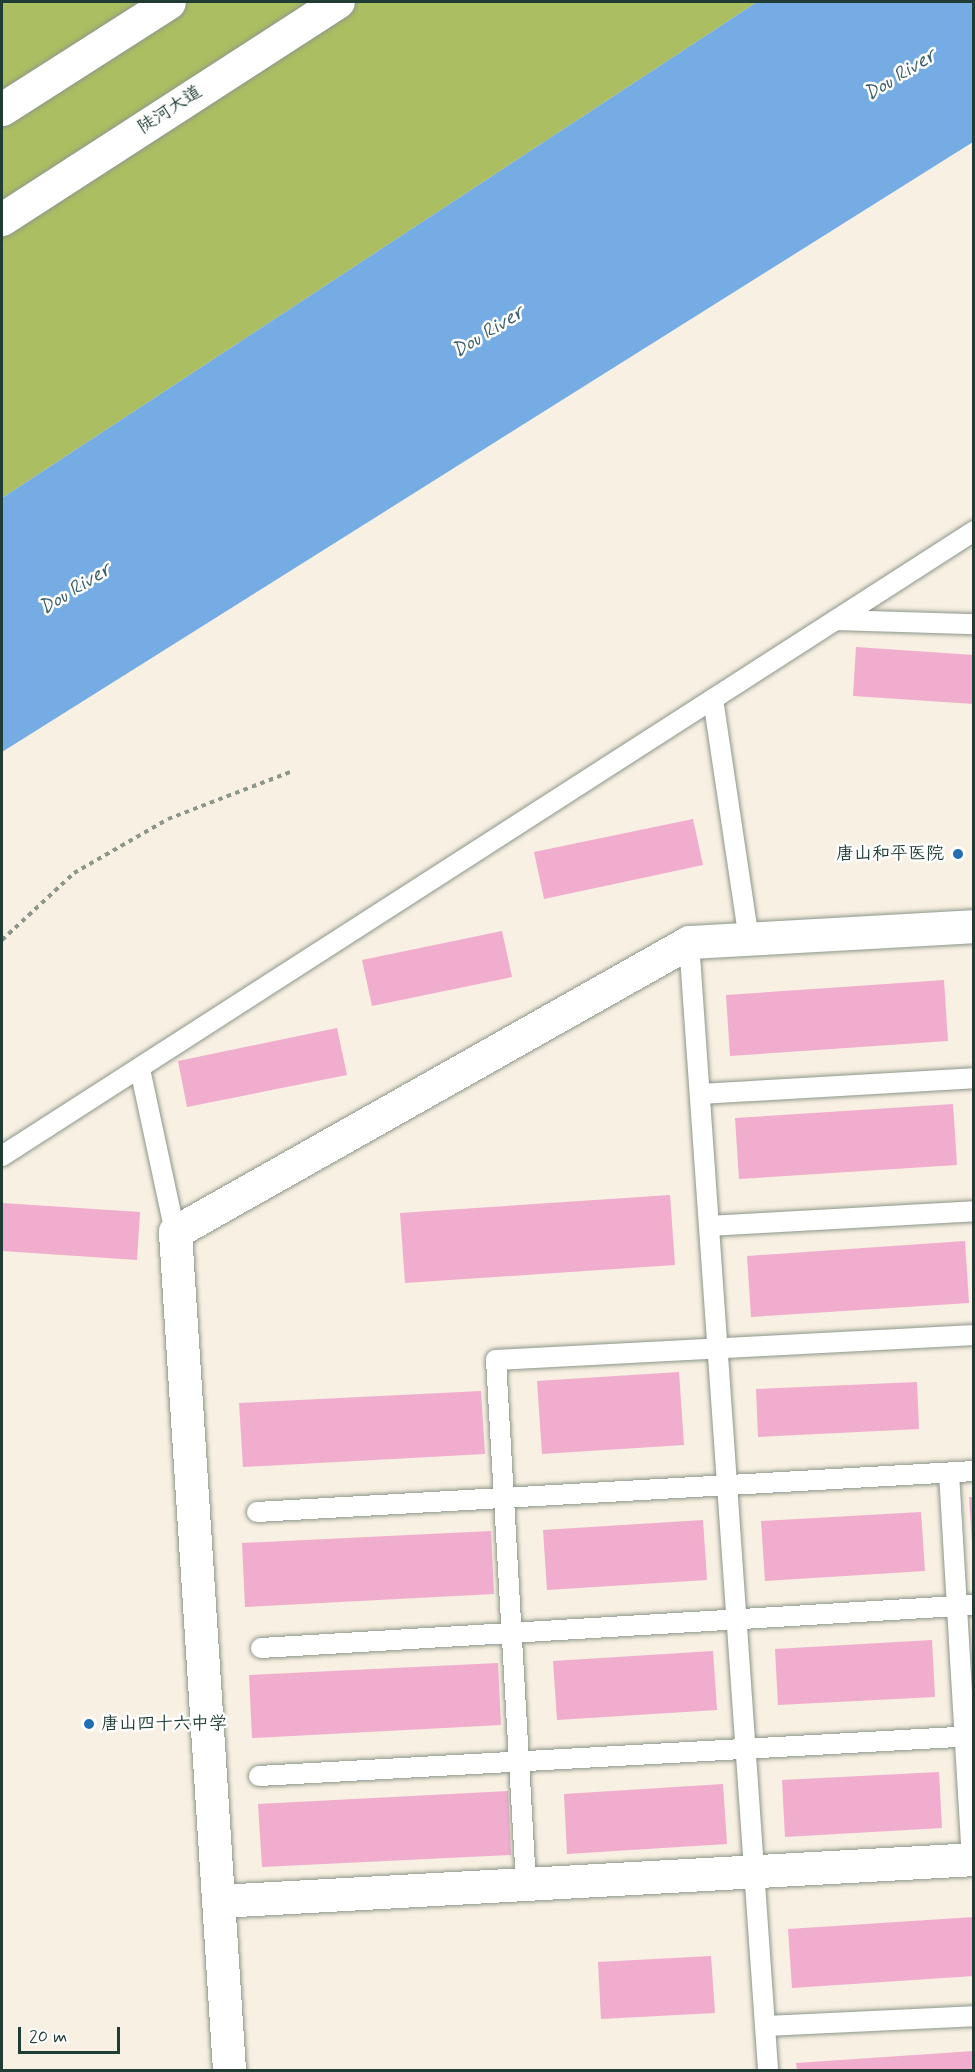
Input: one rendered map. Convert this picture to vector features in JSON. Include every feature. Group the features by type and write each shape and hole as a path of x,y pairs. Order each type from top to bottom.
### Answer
{"street":[{"path":"2,109 169,2"},
{"name":"陡河大道","path":"2,219 339,2"},
{"path":"229,2070 175,1232 689,942 974,926"},
{"path":"219,1901 973,1859"}],"lane":[{"path":"2,1156 974,531"},
{"path":"836,620 974,624"},
{"path":"713,699 749,939"},
{"path":"689,942 768,2070"},
{"path":"140,1069 175,1232"},
{"path":"700,1094 974,1078"},
{"path":"709,1226 974,1211"},
{"path":"526,1883 496,1360 974,1335"},
{"path":"257,1512 974,1471"},
{"path":"949,1473 965,1606 973,1859"},
{"path":"261,1648 965,1606"},
{"path":"259,1776 969,1736"},
{"path":"765,2026 974,2016"}],"path":[{"path":"2,940 74,873 168,819 293,771"}],"green space":[{"path":"2,2 757,2 2,498"}],"water":[{"name":"Dou River","path":"757,2 973,2 973,142 2,752 2,498"}],"building":[{"path":"856,647 974,655 974,704 853,696"},
{"path":"693,819 703,865 544,899 534,852"},
{"path":"502,931 512,977 372,1006 362,960"},
{"path":"944,980 948,1041 730,1056 726,995"},
{"path":"337,1028 347,1075 187,1107 178,1061"},
{"path":"953,1104 957,1165 739,1179 735,1118"},
{"path":"670,1195 675,1265 405,1283 400,1213"},
{"path":"2,1203 140,1212 137,1260 2,1251"},
{"path":"965,1241 969,1303 751,1317 747,1256"},
{"path":"679,1372 684,1445 542,1454 537,1381"},
{"path":"917,1382 919,1429 758,1437 756,1389"},
{"path":"481,1391 485,1454 243,1467 239,1403"},
{"path":"969,1497 974,1497 974,1543 972,1543"},
{"path":"921,1512 925,1571 765,1581 761,1521"},
{"path":"703,1520 707,1580 547,1590 543,1530"},
{"path":"491,1531 494,1594 245,1607 242,1543"},
{"path":"932,1640 935,1697 778,1705 775,1649"},
{"path":"713,1651 717,1710 557,1720 553,1661"},
{"path":"498,1663 501,1725 252,1738 249,1675"},
{"path":"939,1772 942,1828 785,1837 782,1780"},
{"path":"723,1784 727,1844 567,1854 564,1794"},
{"path":"508,1791 511,1855 262,1867 258,1804"},
{"path":"974,1917 974,1976 792,1988 788,1929"},
{"path":"711,1956 715,2013 601,2019 598,1962"},
{"path":"974,2051 974,2070 797,2070 796,2063"}],"place":[{"name":"唐山和平医院","path":"958,854"},
{"name":"唐山四十六中学","path":"89,1724"}]}
